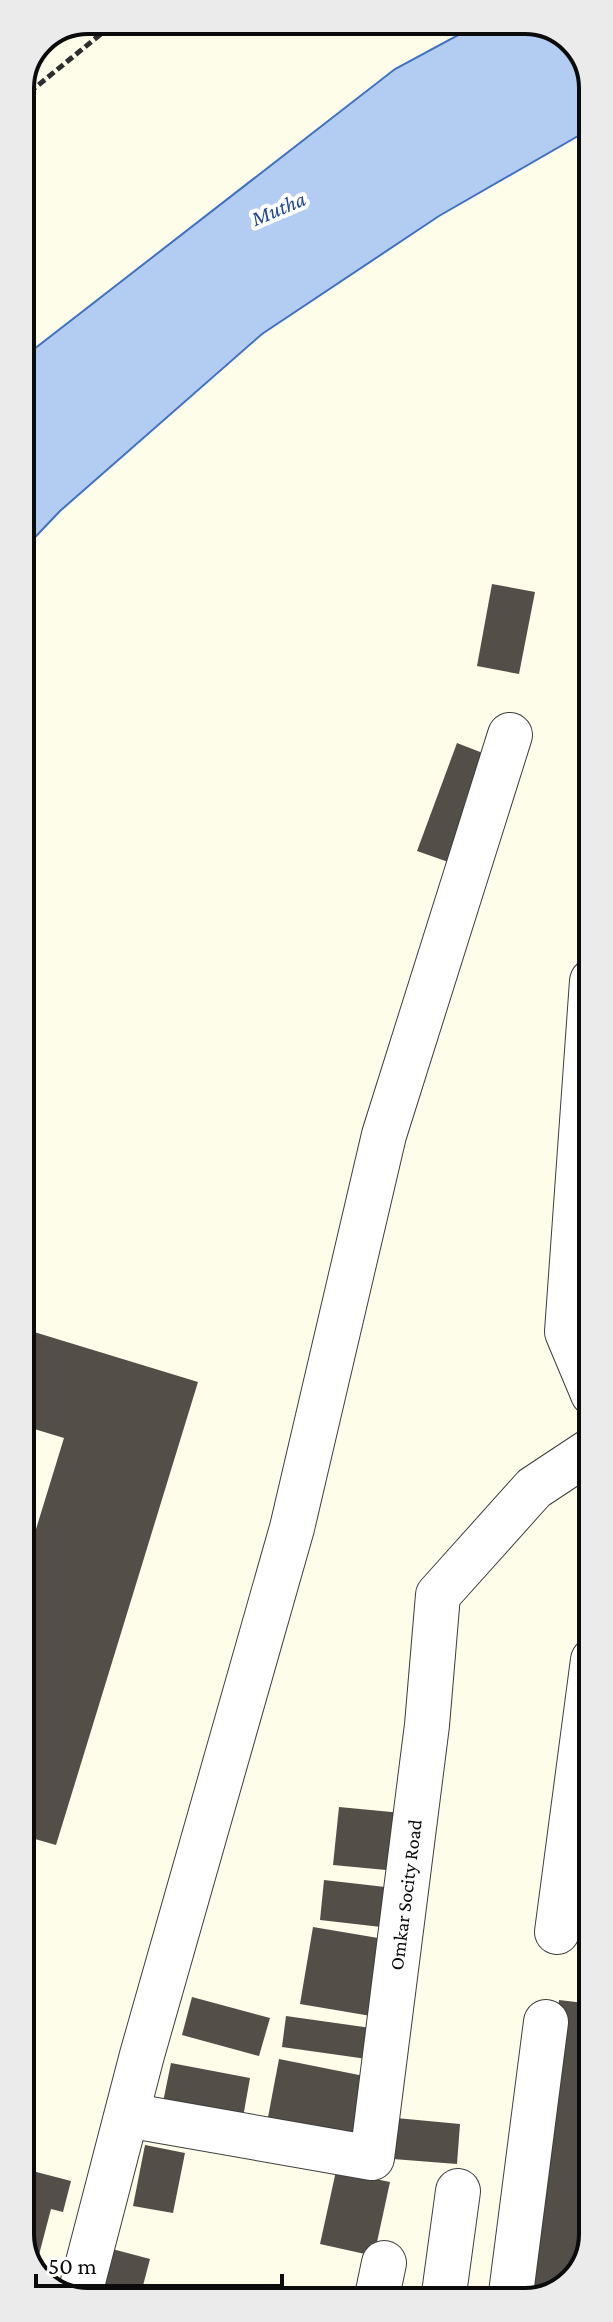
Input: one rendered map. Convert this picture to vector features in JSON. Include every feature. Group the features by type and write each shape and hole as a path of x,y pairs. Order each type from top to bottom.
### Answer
{"street":[{"path":"82,2288 292,1528 384,1135 510,735"},
{"path":"579,1164 567,1332 579,1361"},
{"name":"Omkar Socity Road","path":"127,2115 372,2158 427,1725 438,1595 534,1488 579,1458"},
{"path":"557,1932 579,1766"},
{"path":"512,2288 546,2022"},
{"path":"445,2288 458,2191"}],"path":[{"path":"34,89 101,34"}],"water":[{"name":"Mutha","path":"460,34 528,34 545,38 565,53 576,71 579,135 439,216 262,334 60,511 34,538 34,349 395,69"}],"building":[{"path":"492,584 535,592 519,674 477,666"},
{"path":"457,743 493,757 454,864 417,851"},
{"path":"34,1332 198,1382 56,1845 34,1839 34,1536 64,1438 34,1429"},
{"path":"339,1807 402,1813 397,1871 333,1865"},
{"path":"579,1863 579,1908 573,1907"},
{"path":"324,1880 394,1888 390,1928 320,1920"},
{"path":"313,1927 384,1939 371,2016 300,2004"},
{"path":"192,1997 270,2018 259,2056 182,2035"},
{"path":"559,2000 579,2002 579,2241 572,2261 560,2274 552,2281 528,2288"},
{"path":"286,2016 371,2028 367,2059 282,2047"},
{"path":"279,2059 364,2076 351,2149 265,2133"},
{"path":"171,2063 250,2078 242,2123 162,2107"},
{"path":"396,2118 460,2124 457,2164 393,2159"},
{"path":"145,2145 185,2153 173,2213 133,2206"},
{"path":"34,2171 71,2181 63,2212 51,2209 39,2256 34,2234"},
{"path":"336,2171 390,2182 374,2256 320,2244"},
{"path":"101,2246 150,2259 142,2288 90,2288"}]}
